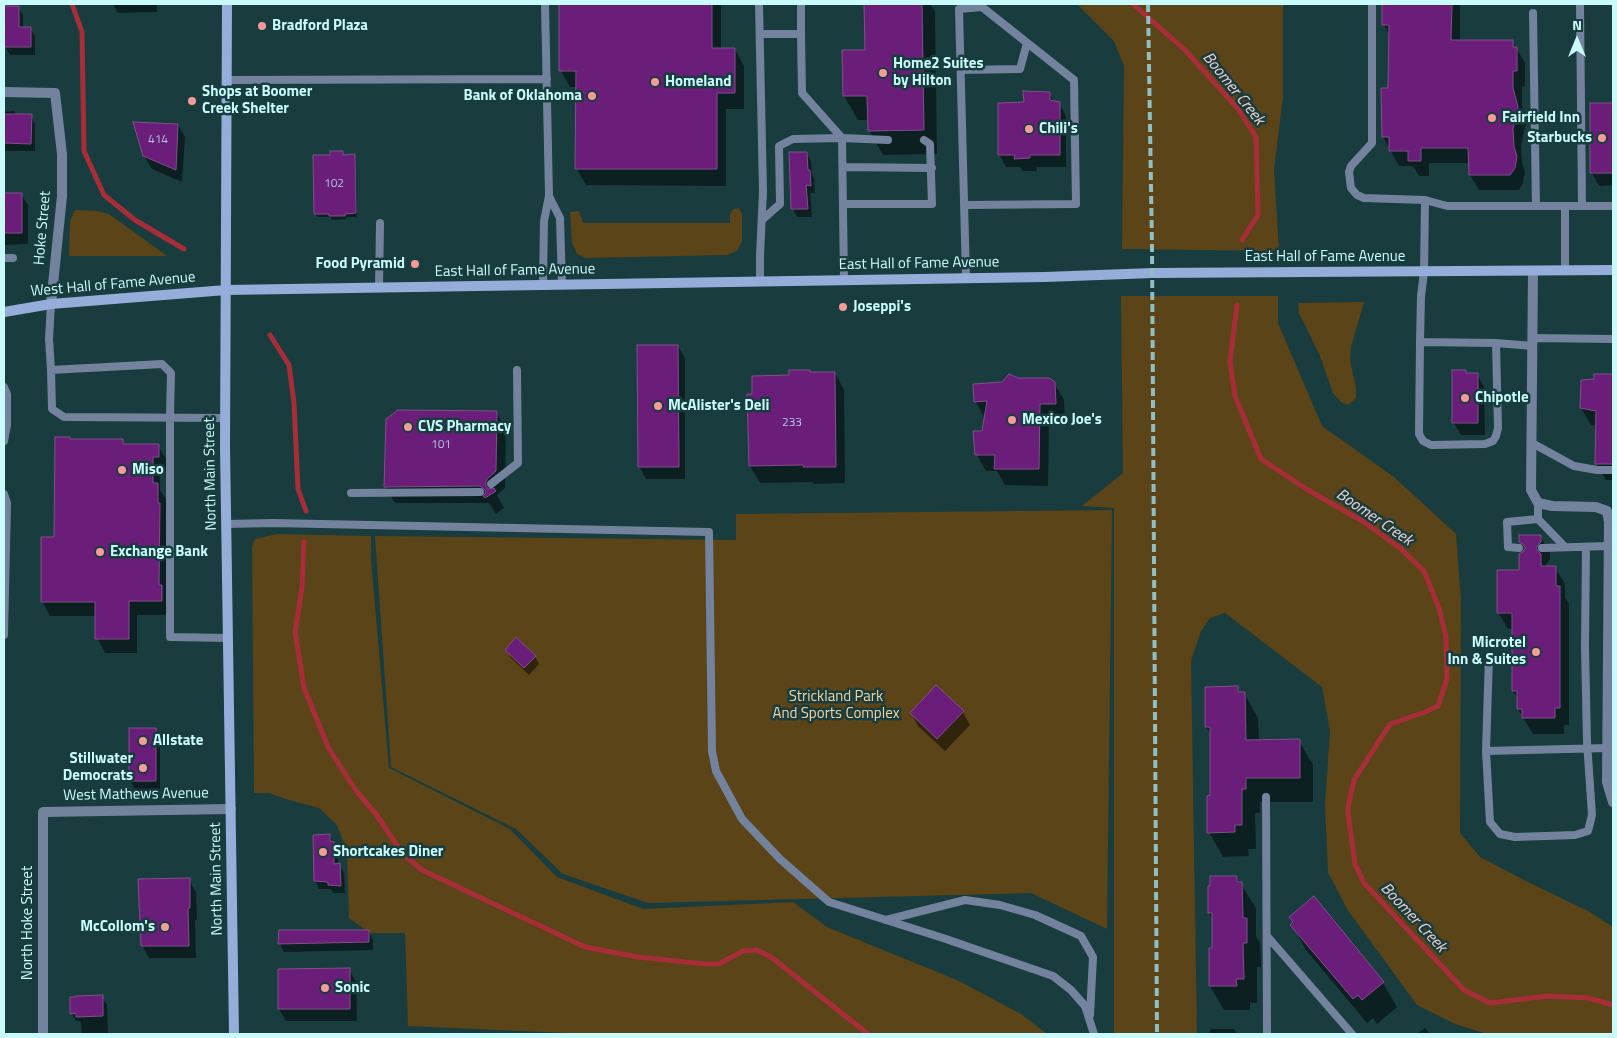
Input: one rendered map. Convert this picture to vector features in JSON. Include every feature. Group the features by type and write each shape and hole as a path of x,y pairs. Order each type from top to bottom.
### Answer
{"main road":[{"name":"North Main Street","path":"227,4 225,418 234,1034"},
{"name":"East Hall of Fame Avenue","path":"226,290 760,282 1153,273 1613,270"},
{"name":"West Hall of Fame Avenue","path":"4,312 52,304 226,290"}],"street":[{"name":"Hoke Street","path":"4,92 55,93 62,154 62,196 52,304"},
{"path":"1533,271 1531,490 1538,503 1552,506 1596,507 1607,511 1611,522 1609,546 1611,593 1607,782 1613,802"},
{"name":"West Mathews Avenue","path":"42,812 230,809"},
{"name":"North Hoke Street","path":"42,812 43,1034"}],"lane":[{"path":"543,285 544,221 549,196 545,4"},
{"path":"759,4 764,192 760,282"},
{"path":"801,4 802,93 842,138 844,280"},
{"path":"1372,4 1372,143 1351,166 1349,172 1351,188 1357,195 1364,198 1425,200 1448,206 1613,206"},
{"path":"1580,4 1582,206"},
{"path":"965,205 1076,204 1074,80 982,7 960,9 966,278"},
{"path":"1533,14 1536,206"},
{"path":"760,34 801,34"},
{"path":"961,70 1020,69 1027,43"},
{"path":"227,80 547,79"},
{"path":"762,220 780,204 780,146 793,139 842,138 888,140"},
{"path":"843,204 932,204 930,144 924,140"},
{"path":"843,168 932,168"},
{"path":"549,196 560,218 562,285"},
{"path":"1425,200 1418,434 1423,441 1431,445 1485,444 1493,441 1498,428 1496,343"},
{"path":"1565,206 1565,271"},
{"path":"379,288 380,224"},
{"path":"4,258 13,258"},
{"path":"52,304 49,339 52,409 64,417 225,418"},
{"path":"1420,342 1496,343 1613,339"},
{"path":"51,370 162,364 171,373 170,637 228,638"},
{"path":"491,484 518,463 517,370"},
{"path":"4,387 7,394 7,425 4,441"},
{"path":"1532,442 1574,466 1597,470 1613,470"},
{"path":"351,493 480,492"},
{"path":"4,494 6,503 4,635"},
{"path":"1538,503 1538,519 1565,547"},
{"path":"1519,548 1508,547 1507,522 1538,519"},
{"path":"226,524 272,523 709,532 712,751 716,771 742,819 787,865 829,902 1053,976 1071,990 1085,1006 1094,1034"},
{"path":"1542,548 1609,546"},
{"path":"1489,656 1486,751 1490,822 1500,834 1515,837 1575,835 1588,831 1592,815 1585,647 1586,547"},
{"path":"1486,751 1607,748"},
{"path":"1266,797 1267,1034"},
{"path":"885,920 965,900 1000,905 1035,914 1081,936 1093,957 1090,1022"},
{"path":"1267,936 1352,1034"}],"green space":[{"path":"1077,4 1283,4 1283,97 1274,169 1279,251 1122,249 1124,66 1114,41"},
{"path":"739,208 742,214 742,242 737,251 727,255 586,258 577,254 572,243 570,212 579,211 583,223 730,223 730,214 733,209"},
{"path":"75,210 97,211 109,214 167,256 69,256 70,221"},
{"path":"1121,296 1278,296 1278,323 1322,426 1394,477 1456,534 1461,600 1460,833 1480,857 1588,911 1613,927 1613,1034 1487,1034 1455,1024 1417,1005 1347,909 1328,872 1325,806 1330,731 1322,687 1225,613 1210,618 1201,631 1191,661 1197,1034 1114,1034 1114,508 1082,506 1123,473"},
{"path":"1364,302 1351,347 1350,360 1356,388 1356,398 1348,405 1341,402 1333,393 1320,356 1299,313 1298,303"},
{"name":"Strickland Park And Sports Complex","path":"1112,510 1107,929 1031,893 648,903 563,874 516,829 391,767 375,536 736,540 736,514"},
{"path":"277,534 371,536 371,559 389,768 510,829 557,877 643,909 793,902 827,927 959,981 1021,1014 1047,1034 591,1034 408,1026 405,933 370,933 349,918 347,851 337,825 319,808 269,793 254,793 252,547 255,539"}],"building":[{"name":"Homeland","path":"559,4 712,4 712,48 735,48 735,93 717,93 717,169 575,169 576,71 559,71"},
{"name":"Home2 Suites by Hilton","path":"864,4 922,4 924,130 868,131 867,96 843,96 842,50 865,50"},
{"path":"1382,4 1452,4 1451,40 1513,40 1513,47 1517,47 1517,71 1513,71 1513,88 1518,107 1513,129 1514,147 1517,156 1515,168 1510,175 1469,175 1468,148 1421,148 1421,161 1408,161 1408,151 1389,151 1389,137 1382,137 1381,88 1388,88 1389,25 1382,25"},
{"path":"4,6 19,6 19,27 31,27 31,47 4,47"},
{"name":"Chili's","path":"1023,91 1050,92 1050,100 1060,102 1060,155 1030,155 1030,158 1014,159 1015,155 998,155 998,103 1024,102"},
{"name":"Starbucks","path":"1590,103 1613,103 1613,173 1590,173"},
{"path":"4,114 32,114 31,144 4,143"},
{"path":"133,122 178,124 176,170 143,156"},
{"path":"330,151 343,151 343,155 355,154 356,213 345,214 345,216 314,214 313,155 330,155"},
{"path":"789,152 807,152 811,186 806,185 808,209 791,209"},
{"path":"4,193 22,193 22,233 4,233"},
{"name":"McAlister's Deli","path":"637,345 678,345 679,467 638,467"},
{"path":"789,370 835,372 836,467 803,467 803,465 749,466 747,394 752,394 752,376 789,375"},
{"name":"Chipotle","path":"1452,370 1466,370 1466,373 1478,373 1478,423 1452,423"},
{"name":"Mexico Joe's","path":"1009,374 1018,378 1049,378 1055,382 1056,404 1040,404 1039,469 994,469 995,455 975,455 973,431 982,431 987,401 974,402 973,384 1002,382"},
{"path":"1594,374 1613,374 1613,464 1595,464 1596,411 1580,408 1581,380 1594,379"},
{"name":"CVS Pharmacy","path":"398,410 497,411 496,471 487,479 485,484 488,489 494,488 496,491 485,498 483,496 486,492 480,486 384,487 386,419"},
{"name":"Exchange Bank","path":"55,437 70,437 70,439 123,439 123,444 159,444 159,457 153,457 153,483 158,483 158,503 160,503 159,585 162,585 162,601 129,601 129,639 95,639 95,602 41,602 41,537 54,537"},
{"name":"Microtel Inn & Suites","path":"1519,535 1541,535 1541,542 1536,548 1541,554 1541,566 1556,566 1556,586 1560,586 1560,708 1555,708 1555,718 1522,718 1522,709 1517,709 1517,691 1512,691 1512,613 1497,613 1497,570 1519,570 1519,554 1525,548 1519,542"},
{"path":"516,637 536,656 524,668 505,650"},
{"path":"936,685 964,711 937,739 910,713"},
{"path":"1238,686 1238,692 1245,692 1246,740 1300,739 1300,778 1246,778 1246,789 1242,789 1242,825 1235,825 1235,832 1207,833 1207,796 1210,795 1210,727 1205,727 1205,687"},
{"path":"129,728 156,728 156,781 129,781"},
{"name":"Shortcakes Diner","path":"330,834 330,841 334,842 334,864 340,863 341,886 328,885 328,882 314,881 313,835"},
{"path":"1210,876 1237,876 1237,882 1242,882 1243,918 1247,918 1247,943 1243,943 1244,979 1236,979 1237,986 1209,986 1209,948 1212,948 1212,913 1208,913"},
{"name":"McCollom's","path":"190,878 190,908 188,908 189,946 141,946 138,879"},
{"path":"1314,896 1384,982 1362,1000 1358,995 1353,999 1290,925 1293,922 1289,917"},
{"path":"279,930 369,930 369,942 278,944"},
{"name":"Sonic","path":"350,968 350,1009 278,1009 278,969"},
{"path":"103,995 103,1016 76,1017 76,1013 70,1014 70,997"}],"waterway":[{"path":"72,4 82,32 84,151 104,195 135,220 184,249"},
{"name":"Boomer Creek","path":"1133,4 1185,50 1238,109 1256,137 1258,215 1242,240"},
{"name":"Boomer Creek","path":"1237,305 1230,362 1235,396 1261,459 1308,490 1364,522 1401,549 1424,571 1439,608 1446,637 1447,679 1438,706 1390,724 1354,780 1348,814 1355,864 1364,883 1464,990 1490,1003 1548,996 1588,998 1613,1005"},
{"path":"270,335 289,365 294,403 298,489 306,511"},
{"path":"304,542 302,588 295,632 304,688 329,749 357,792 376,814 402,853 422,870 585,947 638,957 705,964 719,964 743,951 757,950 771,957 868,1034"}],"railway":[{"path":"1148,4 1152,247 1157,1034"}],"place":[{"name":"Bradford Plaza","path":"262,26"},
{"name":"Home2 Suites by Hilton","path":"883,73"},
{"name":"Homeland","path":"655,82"},
{"name":"Bank of Oklahoma","path":"592,96"},
{"name":"Shops at Boomer Creek Shelter","path":"192,101"},
{"name":"Fairfield Inn","path":"1492,118"},
{"name":"Chili's","path":"1029,129"},
{"name":"Starbucks","path":"1602,138"},
{"name":"Food Pyramid","path":"415,264"},
{"name":"Joseppi's","path":"843,307"},
{"name":"Chipotle","path":"1465,398"},
{"name":"McAlister's Deli","path":"658,406"},
{"name":"Mexico Joe's","path":"1012,420"},
{"name":"CVS Pharmacy","path":"408,427"},
{"name":"Miso","path":"122,470"},
{"name":"Exchange Bank","path":"100,552"},
{"name":"Microtel Inn & Suites","path":"1536,652"},
{"name":"Allstate","path":"143,741"},
{"name":"Stillwater Democrats","path":"143,768"},
{"name":"Shortcakes Diner","path":"323,852"},
{"name":"McCollom's","path":"165,927"},
{"name":"Sonic","path":"325,988"}]}
